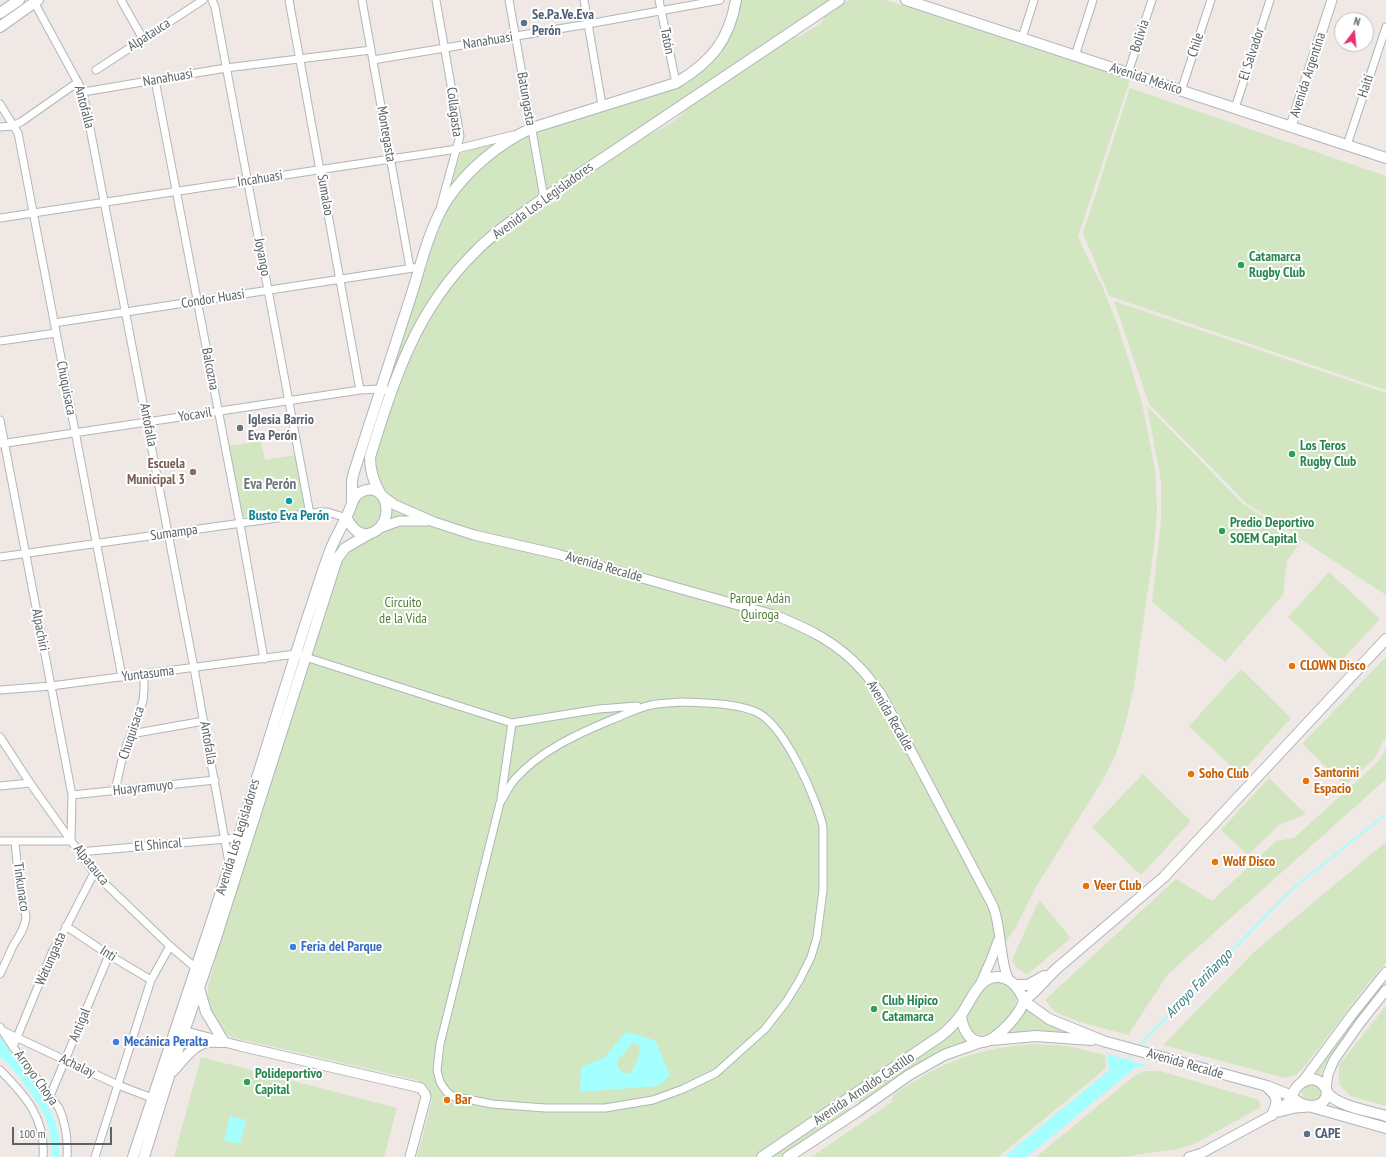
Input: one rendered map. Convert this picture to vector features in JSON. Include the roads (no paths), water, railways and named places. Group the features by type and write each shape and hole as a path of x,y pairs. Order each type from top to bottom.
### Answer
{"main road":[{"path":"0,13 19,0"},
{"path":"352,502 352,481 354,472 415,268 447,201 468,174 483,160 520,134 532,128 676,82 694,72 716,50 723,39 730,25 736,0"},
{"name":"Avenida Los Legisladores","path":"382,495 374,481 370,469 370,457 391,392 409,346 422,320 453,275 475,251 499,231 544,198 839,0"},
{"name":"Avenida México","path":"906,0 917,2 1075,56 1386,158"},
{"path":"0,27 35,1"},
{"path":"374,490 382,495 386,503 387,513 380,528 370,534 358,532 352,527 347,518 352,502 356,496 363,491 374,490"},
{"name":"Avenida Los Legisladores","path":"144,1157 170,1074 180,1030 200,971 233,885 332,547 347,518"},
{"name":"Avenida Los Legisladores","path":"133,1157 152,1098 199,988 200,971 237,838 301,656 338,558 345,548 370,534"},
{"path":"1055,970 1028,985 994,977 988,979 980,985 961,1015 964,1029 974,1039 985,1041 995,1036 1013,1019 1021,1009 1024,1001 1055,970 1164,877 1386,639"},
{"path":"1011,982 1020,992 1024,1001"},
{"path":"199,988 206,1012 224,1042"},
{"name":"Avenida Recalde","path":"1024,1001 1049,1019 1103,1041 1267,1086 1292,1097"},
{"name":"Avenida Arnoldo Castillo","path":"762,1157 924,1048 942,1035 961,1015"},
{"name":"Avenida Recalde","path":"985,1041 1036,1036 1103,1041"},
{"name":"Avenida Arnoldo Castillo","path":"788,1157 909,1075 944,1055 985,1041"},
{"path":"170,1074 187,1055 198,1046 205,1042 224,1042"},
{"path":"1386,1116 1340,1102 1332,1098 1320,1081 1315,1079 1308,1079 1301,1083 1292,1097 1299,1103 1311,1107 1386,1128"},
{"name":"Avenida Recalde","path":"1267,1086 1278,1087 1301,1083"},
{"path":"1267,1086 1274,1093 1276,1098 1277,1104 1272,1115"},
{"path":"1311,1107 1322,1103 1325,1100 1327,1090"}],"street":[{"path":"121,0 143,40"},
{"name":"Alpatauca","path":"96,70 203,0"},
{"name":"Joyango","path":"212,0 215,7 310,514"},
{"name":"Sumalao","path":"289,0 360,390"},
{"name":"Montegasta","path":"362,0 391,159 415,268"},
{"name":"Collagasta","path":"436,0 460,136 436,222"},
{"name":"Batungasta","path":"509,0 544,198"},
{"path":"584,0 602,105"},
{"name":"Tatón","path":"659,0 676,82"},
{"name":"Nanahuasi","path":"373,60 720,0"},
{"path":"1022,38 1034,0"},
{"path":"1075,56 1093,0"},
{"name":"Bolivia","path":"1128,73 1152,0"},
{"name":"Chile","path":"1181,91 1211,0"},
{"name":"El Salvador","path":"1235,108 1270,0"},
{"name":"Avenida Argentina","path":"1291,126 1332,0"},
{"name":"Antofalla","path":"35,1 83,92 194,668 233,885"},
{"name":"Haití","path":"1347,145 1386,27"},
{"name":"Nanahuasi","path":"83,92 226,68 371,50"},
{"name":"Balcozna","path":"155,80 240,524 264,659"},
{"path":"0,127 12,126 21,122 78,82"},
{"name":"Chuquisaca","path":"0,104 12,126 18,133 122,677"},
{"name":"Incahuasi","path":"0,218 457,149 520,134"},
{"name":"Condor Huasi","path":"54,323 415,268"},
{"path":"0,341 56,333"},
{"name":"Yocavil","path":"2,444 360,390 380,389 391,392"},
{"name":"Alpachiri","path":"0,420 2,444 26,554 72,796 71,841"},
{"name":"Avenida Recalde","path":"382,495 395,505 434,522 474,535 557,554 777,616 802,626 821,636 843,651 862,670 881,694 993,906 997,918 1003,967 1011,982"},
{"name":"Sumampa","path":"0,557 327,512 347,518"},
{"name":"Avenida Recalde","path":"380,528 391,523 406,520 434,522"},
{"path":"301,656 512,723 599,709 682,702 710,703 755,712 765,718 777,729 802,773 815,800 823,827 823,890 817,937 811,957 786,1002 765,1029 716,1073 683,1089 653,1100 605,1108 545,1108 492,1104 452,1096 446,1091 440,1082 437,1070 440,1044 500,803 512,723"},
{"name":"Yuntasuma","path":"0,690 51,686 264,659 301,656"},
{"name":"Chuquisaca","path":"115,791 124,756 143,701 144,674"},
{"path":"500,803 513,780 525,768 547,752 591,728 652,704"},
{"path":"131,734 204,721"},
{"name":"Alpatauca","path":"0,737 94,873 170,946 200,971"},
{"name":"Huayramuyo","path":"72,796 215,780"},
{"path":"0,786 30,782"},
{"name":"El Shincal","path":"79,852 237,838"},
{"path":"0,841 71,841"},
{"name":"Tinkunaco","path":"0,974 12,947 26,923 19,884 15,842"},
{"name":"Watungasta","path":"14,1047 52,950 59,941 94,873"},
{"name":"Inti","path":"66,926 109,955 151,980"},
{"name":"Avenida Recalde","path":"980,985 999,937"},
{"path":"95,1157 151,980 170,946"},
{"name":"Antigal","path":"50,1096 109,955"},
{"path":"1301,1083 1386,972"},
{"path":"1327,1090 1328,1074 1334,1060 1386,990"},
{"name":"Achalay","path":"2,1029 17,1038 65,1061 118,1085 152,1098"},
{"name":"Arroyo Choya","path":"2,1029 59,1108 63,1118 68,1141 67,1157"},
{"path":"180,1030 224,1042 418,1086 424,1090 426,1097 410,1157"},
{"path":"0,1070 27,1100 36,1115 41,1128 44,1144 44,1157"},
{"path":"1272,1115 1292,1097"},
{"path":"1189,1157 1202,1153 1272,1115 1295,1108 1311,1107"}],"water":[{"path":"628,1032 654,1040 657,1043 670,1076 659,1086 580,1092 581,1067 604,1058 625,1033","holes":["632,1043 639,1045 638,1060 630,1073 622,1073 617,1065 618,1059"]},
{"path":"0,1036 7,1048 34,1084 49,1109 59,1136 59,1157 52,1157 49,1130 46,1119 40,1107 18,1076 0,1057"},
{"path":"1107,1054 1149,1066 1136,1067 1027,1157 1004,1157 1109,1070"},
{"path":"230,1116 246,1120 240,1144 224,1140"}],"waterway":[{"name":"Arroyo Fariñango","path":"1138,1047 1291,890 1386,814"},
{"name":"Arroyo Fariñango","path":"1127,1061 1134,1052"}],"place":[{"name":"Se.Pa.Ve.Eva Perón","path":"524,23"},
{"name":"Catamarca Rugby Club","path":"1241,265"},
{"name":"Iglesia Barrio Eva Perón","path":"240,428"},
{"name":"Los Teros Rugby Club","path":"1292,454"},
{"name":"Escuela Municipal 3","path":"193,472"},
{"name":"Busto Eva Perón","path":"289,501"},
{"name":"Predio Deportivo SOEM Capital","path":"1222,531"},
{"name":"CLOWN Disco","path":"1292,666"},
{"name":"Soho Club","path":"1191,774"},
{"name":"Santorini Espacio","path":"1306,781"},
{"name":"Wolf Disco","path":"1215,862"},
{"name":"Veer Club","path":"1086,886"},
{"name":"Feria del Parque","path":"293,947"},
{"name":"Club Hípico Catamarca","path":"874,1009"},
{"name":"Mecánica Peralta","path":"116,1042"},
{"name":"Polideportivo Capital","path":"247,1082"},
{"name":"Bar","path":"447,1100"},
{"name":"CAPE","path":"1307,1134"}],"district":[{"name":"Eva Perón","path":"270,485"}],"park label":[{"name":"Parque Adán Quiroga","path":"760,608"},
{"name":"Circuito de la Vida","path":"403,612"}]}
